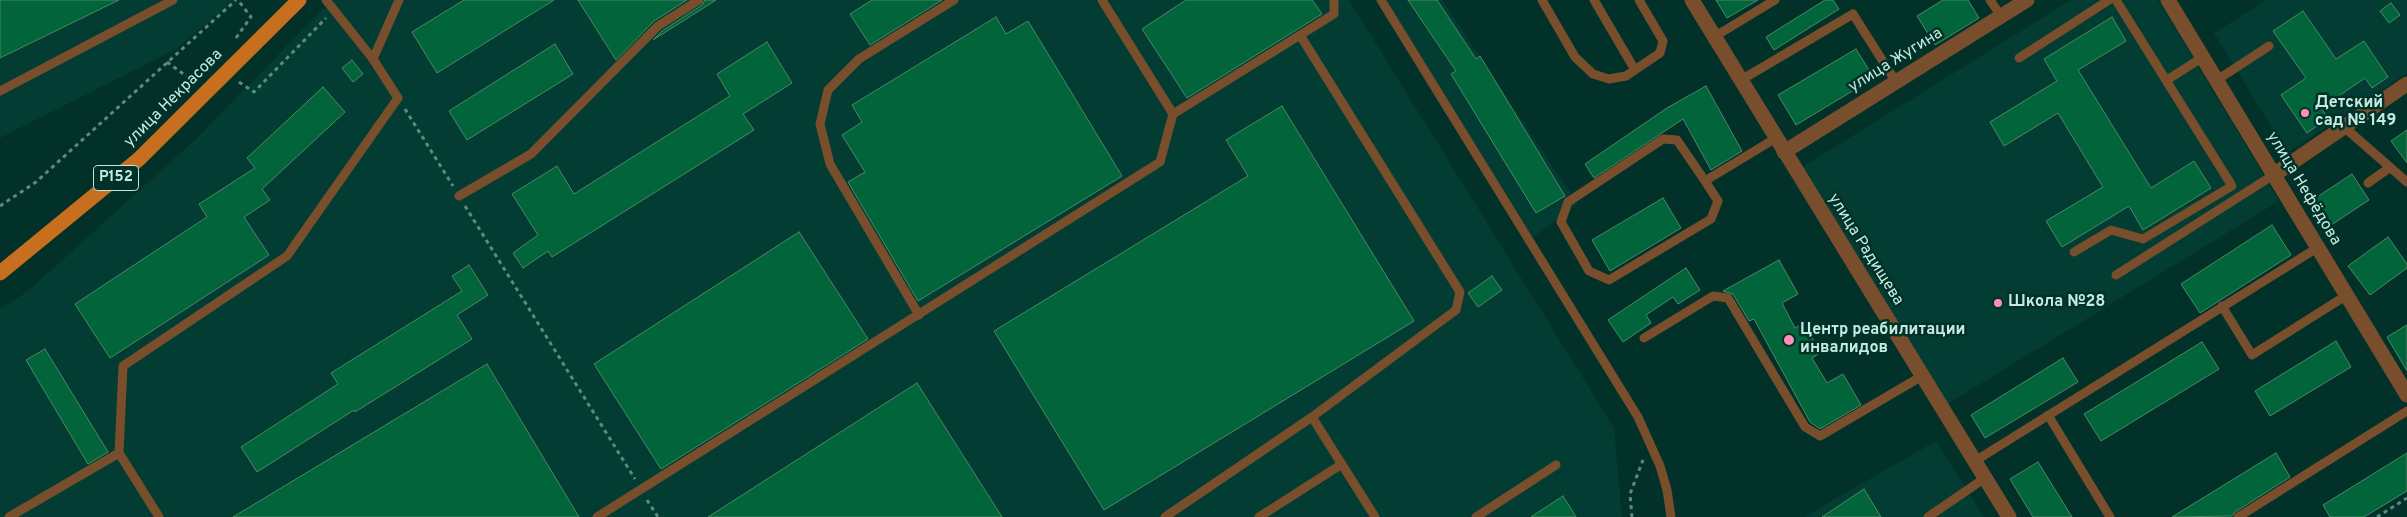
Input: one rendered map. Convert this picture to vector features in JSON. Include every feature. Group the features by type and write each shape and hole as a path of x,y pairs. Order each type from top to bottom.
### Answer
{"main road":[{"name":"улица Некрасова","path":"3,267 139,159 299,0"}],"street":[{"name":"улица Радищева","path":"1692,0 2009,517"},
{"name":"улица Жугина","path":"1784,152 2027,0"},
{"name":"улица Нефёдова","path":"2168,0 2407,395"},
{"path":"2275,174 2407,84"}],"lane":[{"path":"0,90 173,0"},
{"path":"159,517 119,452 123,366 287,256 398,98 373,59 326,0"},
{"path":"373,59 399,0"},
{"path":"459,196 531,154 658,26 699,0"},
{"path":"919,315 830,164 820,124 828,90 859,59 954,0"},
{"path":"1102,0 1173,114"},
{"path":"597,517 1160,162 1173,114 1334,14 1334,0"},
{"path":"1382,0 1638,417 1660,466 1667,490 1671,517"},
{"path":"1542,0 1575,57 1592,74 1609,79 1626,76 1660,53 1663,41 1639,0"},
{"path":"1594,0 1635,70"},
{"path":"1714,37 1775,0"},
{"path":"1990,0 2000,16"},
{"path":"2019,58 2109,0"},
{"path":"2074,252 2110,230 2143,239 2232,186 2116,0"},
{"path":"1741,80 1853,14 1896,82"},
{"path":"1170,516 1312,417 1456,310 1460,292 1300,36"},
{"path":"2218,80 2269,46"},
{"path":"2167,80 2203,57"},
{"path":"2344,127 2407,182"},
{"path":"1705,181 1776,138"},
{"path":"1663,139 1677,140 1705,181 1718,201 1711,219 1609,280 1588,271 1560,222 1568,202 1663,139"},
{"path":"2368,183 2389,168"},
{"path":"2116,275 2275,174"},
{"path":"1975,461 2317,248"},
{"path":"2222,306 2252,355 2347,295"},
{"path":"1644,338 1713,296 1728,298 1805,427 1820,436 1922,376"},
{"path":"2238,517 2407,411"},
{"path":"2048,416 2110,517"},
{"path":"1312,417 1375,517"},
{"path":"10,517 119,452"},
{"path":"1259,517 1342,464"},
{"path":"1476,517 1556,465"},
{"path":"1928,517 1985,478"}],"path":[{"path":"0,206 36,182 237,0 251,17 234,41"},
{"path":"254,92 335,10"},
{"path":"398,98 658,517"},
{"path":"2377,517 2407,498"}],"shaded area":[{"path":"0,0 235,0 176,49 0,138"},
{"path":"332,0 1349,0 1614,428 1622,517 0,517 0,309 28,291 196,139"},
{"path":"1384,0 1442,0 1578,204 1533,237"},
{"name":"Школа №28","path":"2071,0 2158,0 2279,201 1946,405 1801,168"},
{"name":"Детский сад № 149","path":"2266,0 2407,0 2407,73 2287,153 2214,33"},
{"path":"1936,441 1984,517 1804,517"}],"building":[{"path":"0,0 119,0 0,58"},
{"path":"464,0 554,0 437,73 412,32"},
{"path":"578,0 687,0 654,21 616,60"},
{"path":"705,0 716,0 653,40 662,31 702,5"},
{"path":"872,0 942,0 870,45 850,14"},
{"path":"1186,0 1312,0 1322,14 1187,98 1142,29"},
{"path":"1408,0 1437,0 1476,59 1480,56 1565,196 1536,213 1451,74 1456,71"},
{"path":"1716,0 1758,0 1727,18"},
{"path":"1825,0 1833,0 1839,9 1774,50 1766,37"},
{"path":"1943,0 1968,0 1979,18 1935,45 1917,16"},
{"path":"2391,3 2400,15 2389,23 2380,11"},
{"path":"2303,11 2336,59 2364,41 2388,77 2372,88 2365,78 2321,108 2328,118 2307,133 2281,95 2306,78 2273,31"},
{"path":"996,17 1006,34 1028,21 1122,176 918,301 848,182 865,172 842,135 862,122 852,105"},
{"path":"2112,17 2126,41 2078,70 2151,188 2194,161 2211,188 2143,230 2129,206 2062,247 2046,221 2103,187 2058,113 2004,146 1990,122 2057,81 2044,59"},
{"path":"767,42 792,83 743,114 754,130 552,257 548,251 523,268 513,253 538,235 512,194 557,166 574,194 730,96 717,74"},
{"path":"555,44 573,74 467,140 449,111"},
{"path":"1856,49 1874,78 1796,125 1778,95"},
{"path":"352,60 363,74 353,82 342,68"},
{"path":"1706,86 1742,151 1711,170 1683,119 1594,178 1585,164 1667,108"},
{"path":"323,87 345,112 262,189 270,200 244,217 269,255 110,358 75,304 207,217 199,204 255,168 247,158"},
{"path":"1282,106 1414,321 1104,510 994,331 1248,176 1226,140"},
{"path":"2407,130 2407,163 2391,141"},
{"path":"2352,174 2369,200 2325,229 2308,203"},
{"path":"1663,198 1681,228 1610,271 1592,240"},
{"path":"2272,225 2291,255 2200,313 2181,284"},
{"path":"799,232 868,339 661,469 594,364"},
{"path":"2388,237 2407,264 2407,268 2370,295 2348,266"},
{"name":"Центр реабилитации инвалидов","path":"1779,260 1798,294 1782,303 1795,328 1804,323 1820,353 1812,358 1827,383 1843,374 1861,405 1820,429 1810,422 1754,319 1749,321 1733,294 1723,291"},
{"path":"469,265 488,295 457,315 472,339 355,412 354,410 257,472 241,447 338,384 331,373 462,291 452,276"},
{"path":"1686,268 1700,290 1678,304 1673,297 1646,315 1651,323 1623,342 1608,320"},
{"path":"1492,276 1502,290 1478,307 1468,293"},
{"path":"2407,325 2407,371 2387,337"},
{"path":"2336,341 2351,367 2270,416 2255,391"},
{"path":"2202,342 2219,369 2101,441 2084,414"},
{"path":"45,349 108,452 88,464 26,360"},
{"path":"2063,358 2078,382 1985,438 1971,415"},
{"path":"487,364 579,517 233,517"},
{"path":"917,383 1002,517 708,517"},
{"path":"2276,453 2290,477 2235,512 2232,516 2172,517"},
{"path":"2407,453 2407,491 2364,517 2330,517 2323,505"},
{"path":"2038,462 2072,517 2033,517 2010,479"},
{"path":"1864,489 1881,517 1822,517"},
{"path":"1563,496 1576,517 1531,517"}],"place":[{"name":"Детский сад № 149","path":"2305,113"},
{"name":"Школа №28","path":"1998,303"},
{"name":"Центр реабилитации инвалидов","path":"1789,340"}]}
